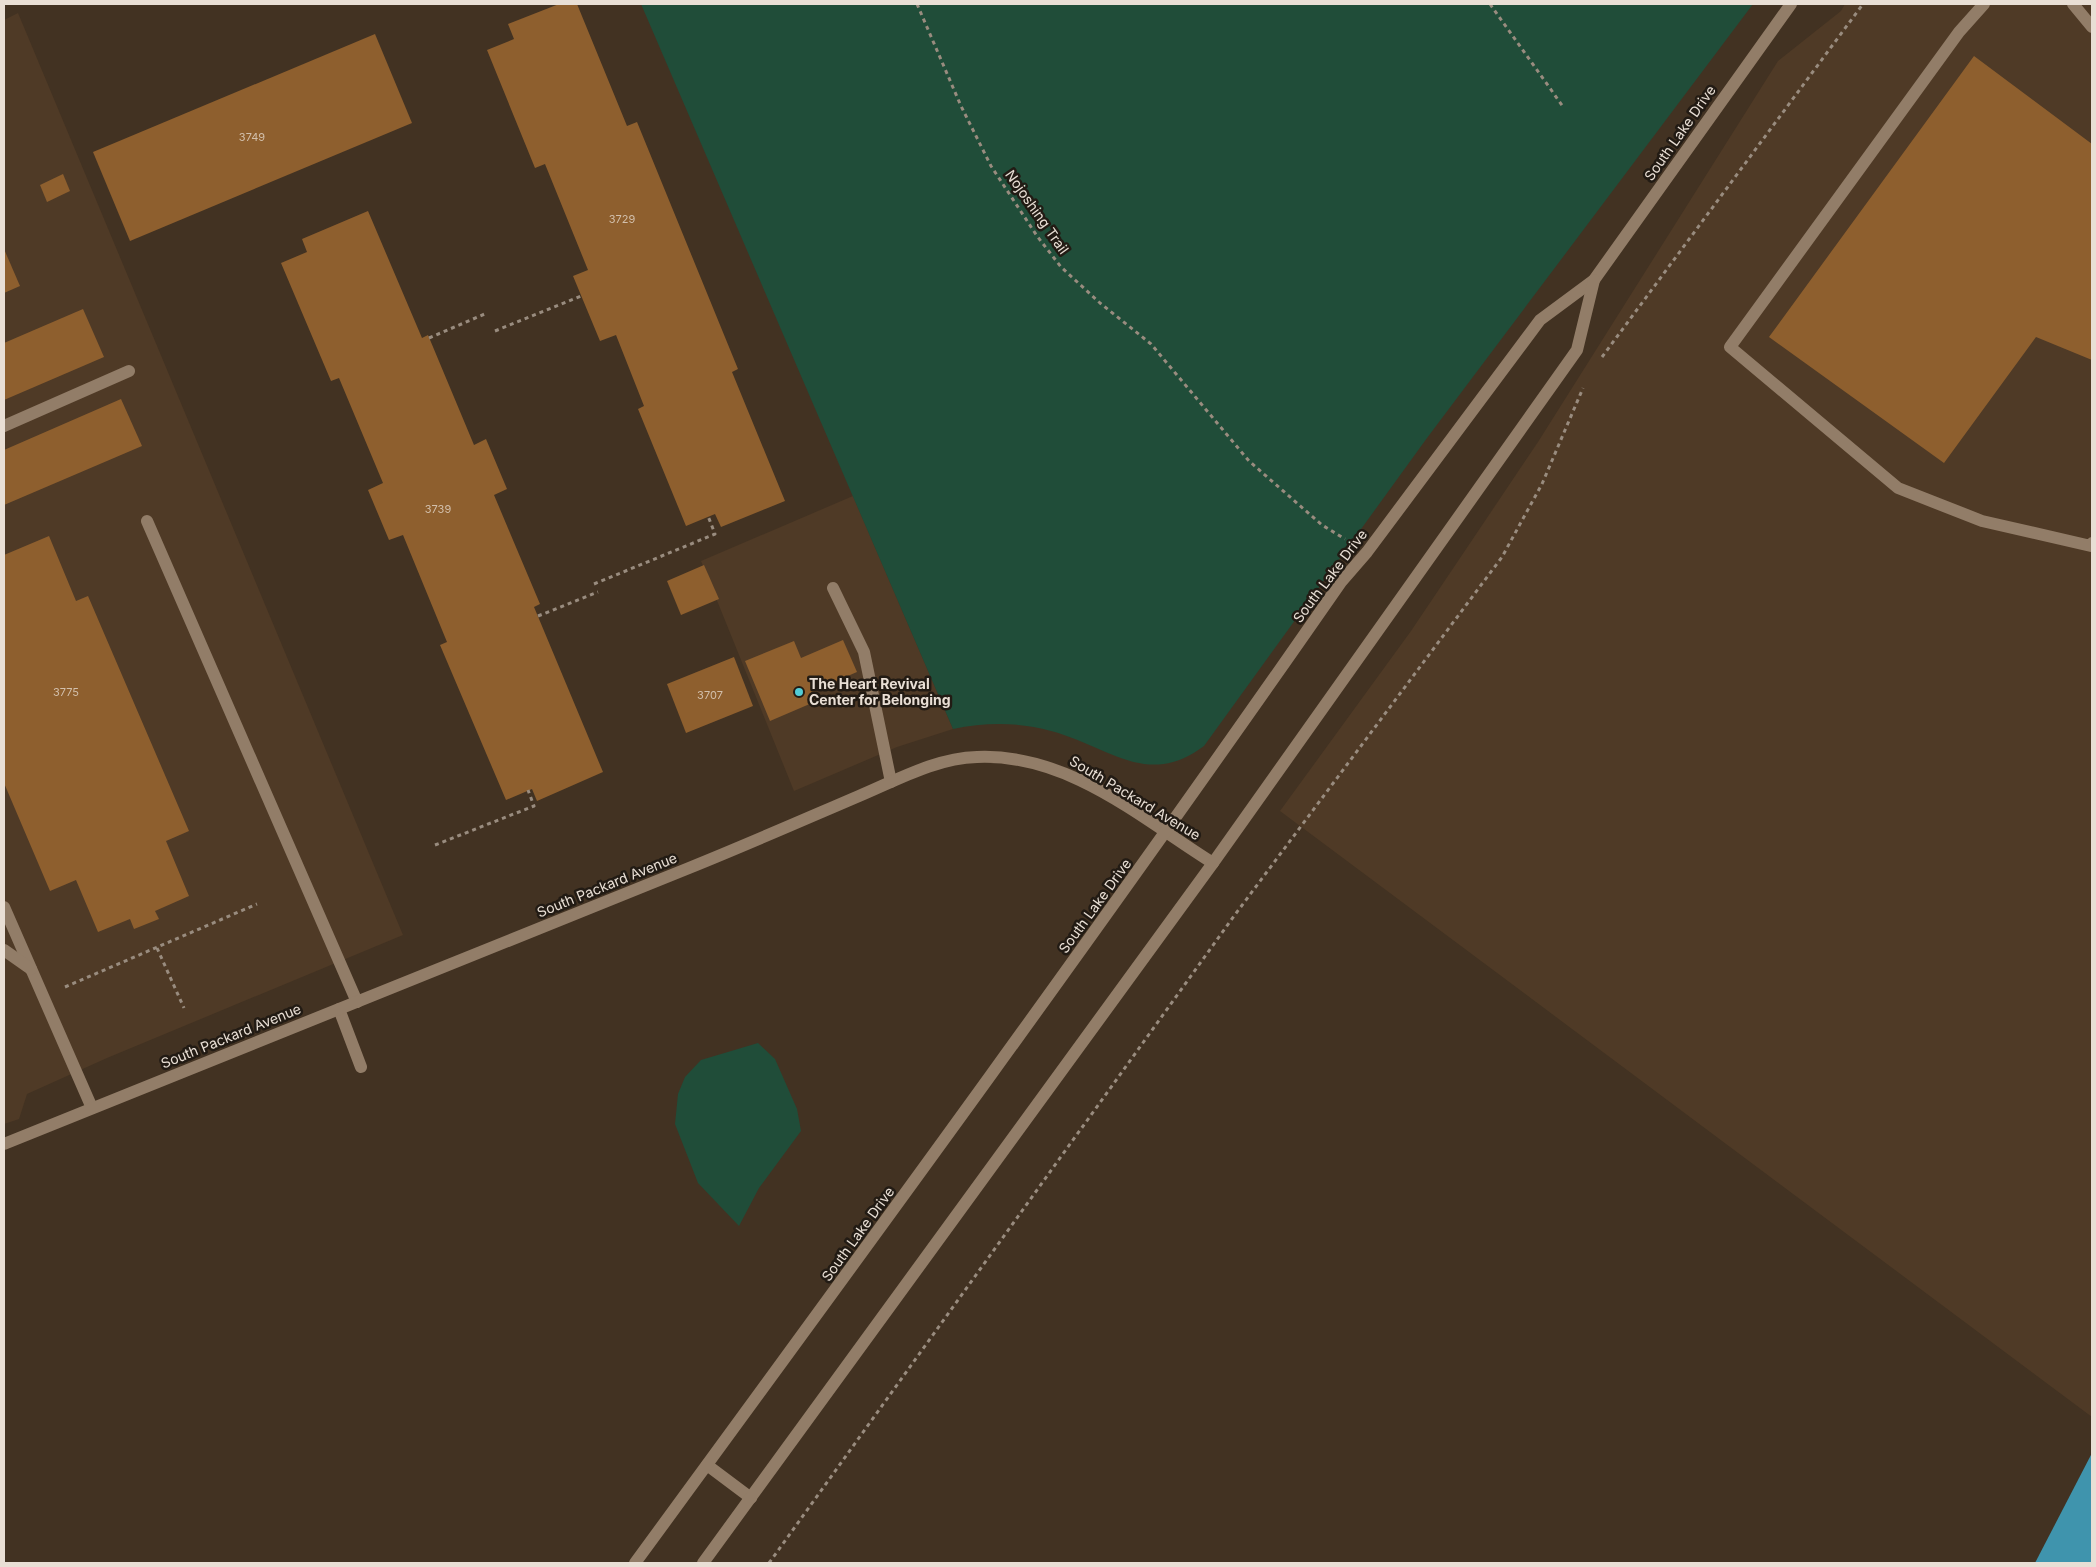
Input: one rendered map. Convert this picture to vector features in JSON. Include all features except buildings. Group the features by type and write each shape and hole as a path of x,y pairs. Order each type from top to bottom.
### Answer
{"street":[{"name":"South Lake Drive","path":"635,1563 1166,833 1341,582 1367,552 1540,320 1594,280 1791,4"},
{"path":"1984,4 1959,32 1730,347 1898,488 1982,521 2091,546 2092,543"},
{"path":"2073,4 2092,27"},
{"name":"South Lake Drive","path":"703,1563 1213,863 1577,350 1594,280"},
{"path":"4,426 129,371"},
{"path":"147,521 357,1002"},
{"path":"833,588 864,652 891,782"},
{"name":"South Packard Avenue","path":"4,1144 681,871 891,782 947,761 976,756 1030,760 1061,770 1119,803 1213,863"},
{"path":"4,907 92,1108"},
{"path":"4,950 31,969"},
{"path":"339,1009 361,1067"},
{"path":"707,1465 751,1498"}],"path":[{"name":"Nojoshing Trail","path":"917,4 961,106 995,173 1037,236 1061,267 1093,297 1151,344 1249,461 1322,525 1367,552"},
{"path":"1490,4 1564,108"},
{"path":"1601,359 1863,4"},
{"path":"495,331 581,296"},
{"path":"429,338 487,313"},
{"path":"769,1563 1234,916 1502,557 1542,484 1585,383"},
{"path":"594,584 715,534 708,516"},
{"path":"538,616 598,592"},
{"path":"434,845 534,806 528,790"},
{"path":"43,996 257,904"},
{"path":"156,948 184,1008"}],"shaded area":[{"path":"1845,4 2092,4 2092,1417 1280,811 1411,631 1538,442 1778,61 1841,11"},
{"path":"18,13 403,935 107,1058 27,1094 19,1119 4,1124 4,20"},
{"path":"853,496 953,729 897,747 794,791 701,561"}],"green space":[{"path":"641,4 1753,4 1427,438 1204,746 1183,758 1164,764 1146,764 1109,754 1072,738 1039,728 1002,724 953,729"},
{"path":"758,1043 775,1059 797,1109 801,1131 759,1188 739,1226 698,1183 675,1124 678,1094 685,1077 701,1060"}],"water":[{"path":"2092,1453 2092,1563 2035,1563"}],"place":[{"name":"The Heart Revival Center for Belonging","path":"799,692"}]}
